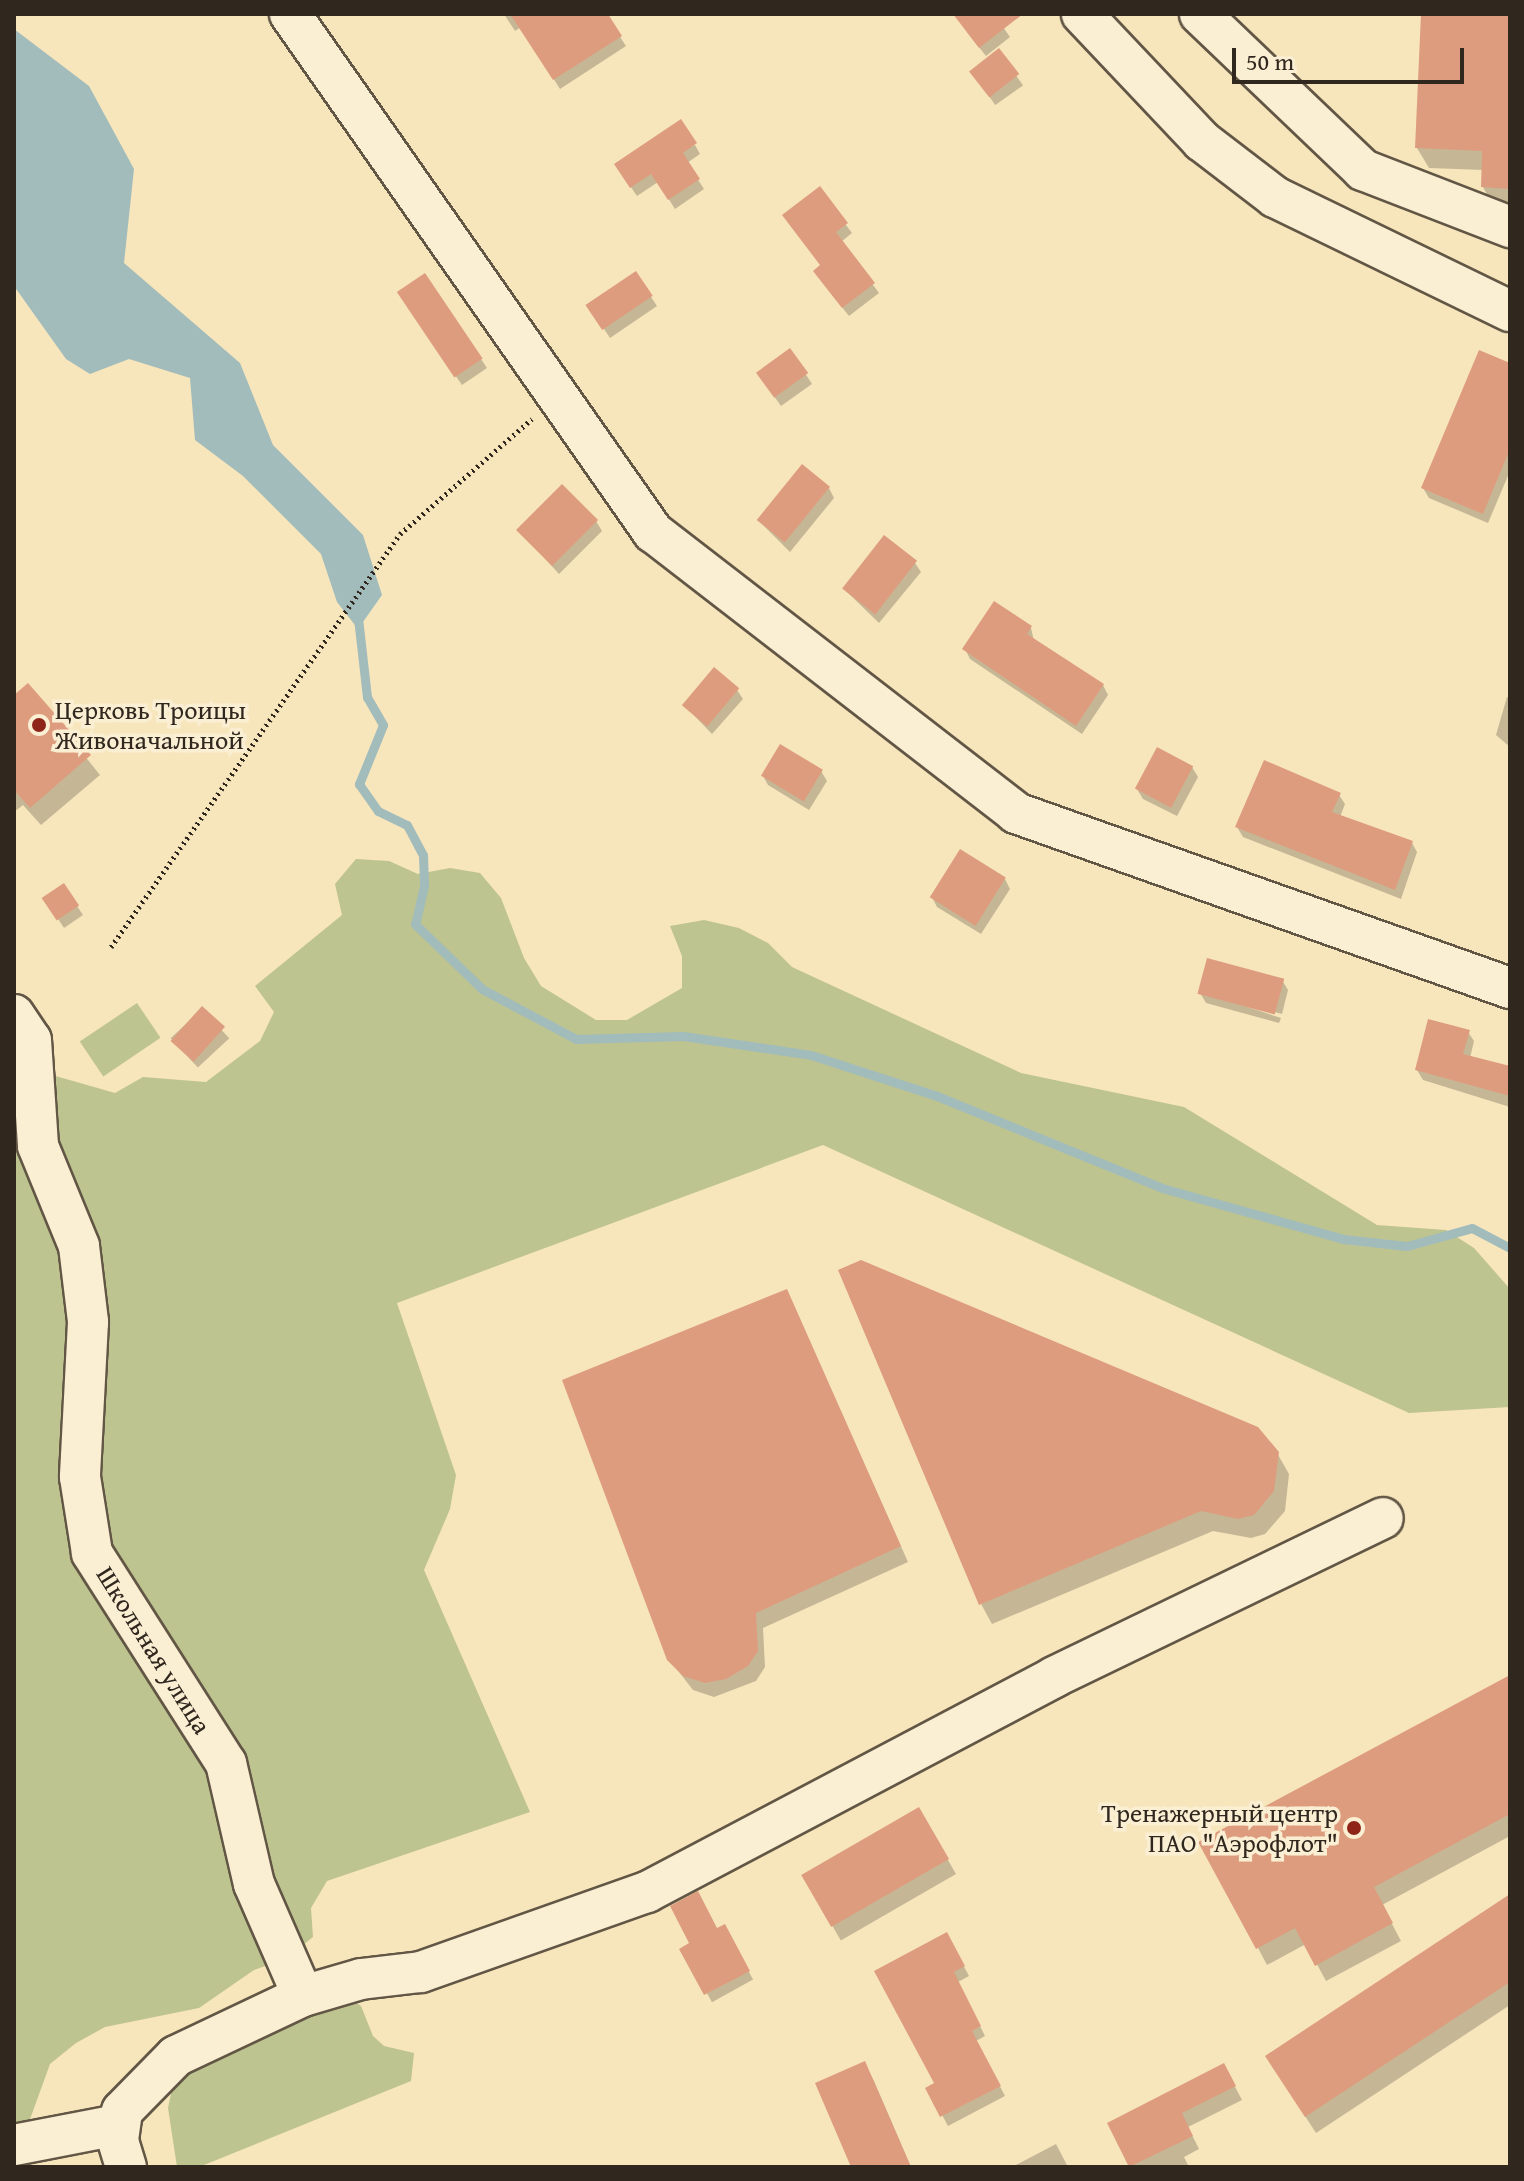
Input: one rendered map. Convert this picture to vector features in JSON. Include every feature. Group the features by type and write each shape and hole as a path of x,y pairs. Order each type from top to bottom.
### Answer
{"street":[{"path":"290,14 653,532 1016,813 1510,988"},
{"path":"1082,14 1202,141 1275,197 1510,311"},
{"path":"1200,14 1363,170 1510,227"},
{"name":"Школьная улица","path":"14,1015 31,1040 25,1105 38,1146 79,1246 88,1322 80,1477 92,1553 226,1763 254,1884 303,1996"},
{"path":"126,2167 118,2125 122,2111 146,2081 176,2056 303,1996 361,1979 421,1972 647,1892 1054,1677 1383,1518"},
{"path":"14,2145 118,2125"}],"path":[{"path":"111,947 400,534 557,396"}],"green space":[{"path":"356,859 389,861 418,874 450,868 480,873 501,898 524,958 541,986 596,1020 627,1020 682,988 682,956 670,926 704,920 739,928 768,943 792,967 1021,1073 1184,1107 1377,1225 1446,1230 1474,1248 1510,1289 1510,1407 1409,1413 823,1145 397,1303 456,1475 450,1509 424,1570 530,1812 327,1881 311,1908 313,1937 287,1958 254,1970 199,2008 105,2027 76,2043 50,2064 29,2122 14,2125 14,1105 52,1075 115,1093 143,1077 206,1082 260,1041 274,1012 255,986 342,915 335,884"},
{"path":"137,1003 160,1038 103,1076 80,1042"},
{"path":"349,1998 361,2006 373,2036 384,2046 414,2053 411,2081 199,2167 177,2167 168,2108 172,2089 194,2066"}],"water":[{"path":"14,29 89,86 134,169 124,263 240,363 273,445 363,535 382,595 358,629 337,602 321,554 243,476 195,440 190,378 129,359 90,374 66,359 14,286"}],"building":[{"path":"510,14 608,14 622,36 553,80"},
{"path":"953,14 1023,14 979,48"},
{"path":"1421,14 1510,14 1510,189 1481,187 1482,151 1415,148"},
{"path":"999,48 1019,74 989,97 969,71"},
{"path":"681,119 697,143 683,153 700,179 668,200 651,174 630,188 614,164"},
{"path":"820,186 848,223 836,232 875,283 842,308 813,271 820,265 782,215"},
{"path":"636,271 653,296 602,330 585,305"},
{"path":"425,273 483,358 454,377 397,292"},
{"path":"790,348 808,373 774,398 756,373"},
{"path":"1479,350 1510,363 1510,449 1483,514 1421,488"},
{"path":"802,464 830,487 785,543 757,520"},
{"path":"562,484 598,520 552,566 516,530"},
{"path":"884,535 917,561 875,614 842,589"},
{"path":"994,601 1032,626 1027,634 1104,684 1076,726 962,649"},
{"path":"714,667 739,688 707,727 682,705"},
{"name":"Церковь Троицы Живоначальной","path":"28,683 91,755 30,808 14,790 14,695"},
{"path":"780,744 823,770 804,801 761,776"},
{"path":"1157,747 1193,766 1171,808 1135,788"},
{"path":"1264,760 1341,793 1332,812 1413,841 1395,890 1235,827"},
{"path":"960,849 1006,878 976,926 930,897"},
{"path":"64,883 79,905 57,920 42,898"},
{"path":"1207,958 1284,979 1275,1014 1197,994"},
{"path":"202,1006 225,1027 194,1062 171,1041"},
{"path":"1428,1019 1470,1030 1463,1054 1510,1066 1510,1096 1415,1070"},
{"path":"861,1260 1258,1427 1279,1452 1274,1491 1254,1515 1238,1519 1201,1511 979,1605 838,1270"},
{"path":"787,1289 901,1546 756,1613 758,1651 748,1666 726,1679 705,1683 683,1676 667,1660 562,1380"},
{"name":"Тренажерный центр ПАО \"Аэрофлот\"","path":"1510,1675 1510,1814 1374,1887 1393,1923 1315,1966 1295,1928 1256,1949 1198,1842"},
{"path":"919,1807 949,1859 831,1927 801,1875"},
{"path":"698,1891 717,1928 725,1924 750,1971 704,1995 679,1949 689,1943 670,1906"},
{"path":"1510,1894 1510,1982 1305,2117 1265,2056"},
{"path":"947,1932 965,1966 954,1972 981,2026 972,2031 1001,2086 940,2117 925,2088 934,2083 874,1971"},
{"path":"865,2061 911,2167 851,2167 815,2083"},
{"path":"1224,2063 1236,2086 1182,2113 1193,2136 1129,2167 1107,2123"}],"waterway":[{"path":"358,618 367,697 383,725 359,784 378,811 407,825 423,855 424,886 415,924 482,989 576,1039 683,1036 811,1055 937,1096 1162,1188 1343,1239 1407,1246 1472,1228 1510,1248"}],"place":[{"name":"Церковь Троицы Живоначальной","path":"39,725"},
{"name":"Тренажерный центр ПАО \"Аэрофлот\"","path":"1354,1828"}]}
